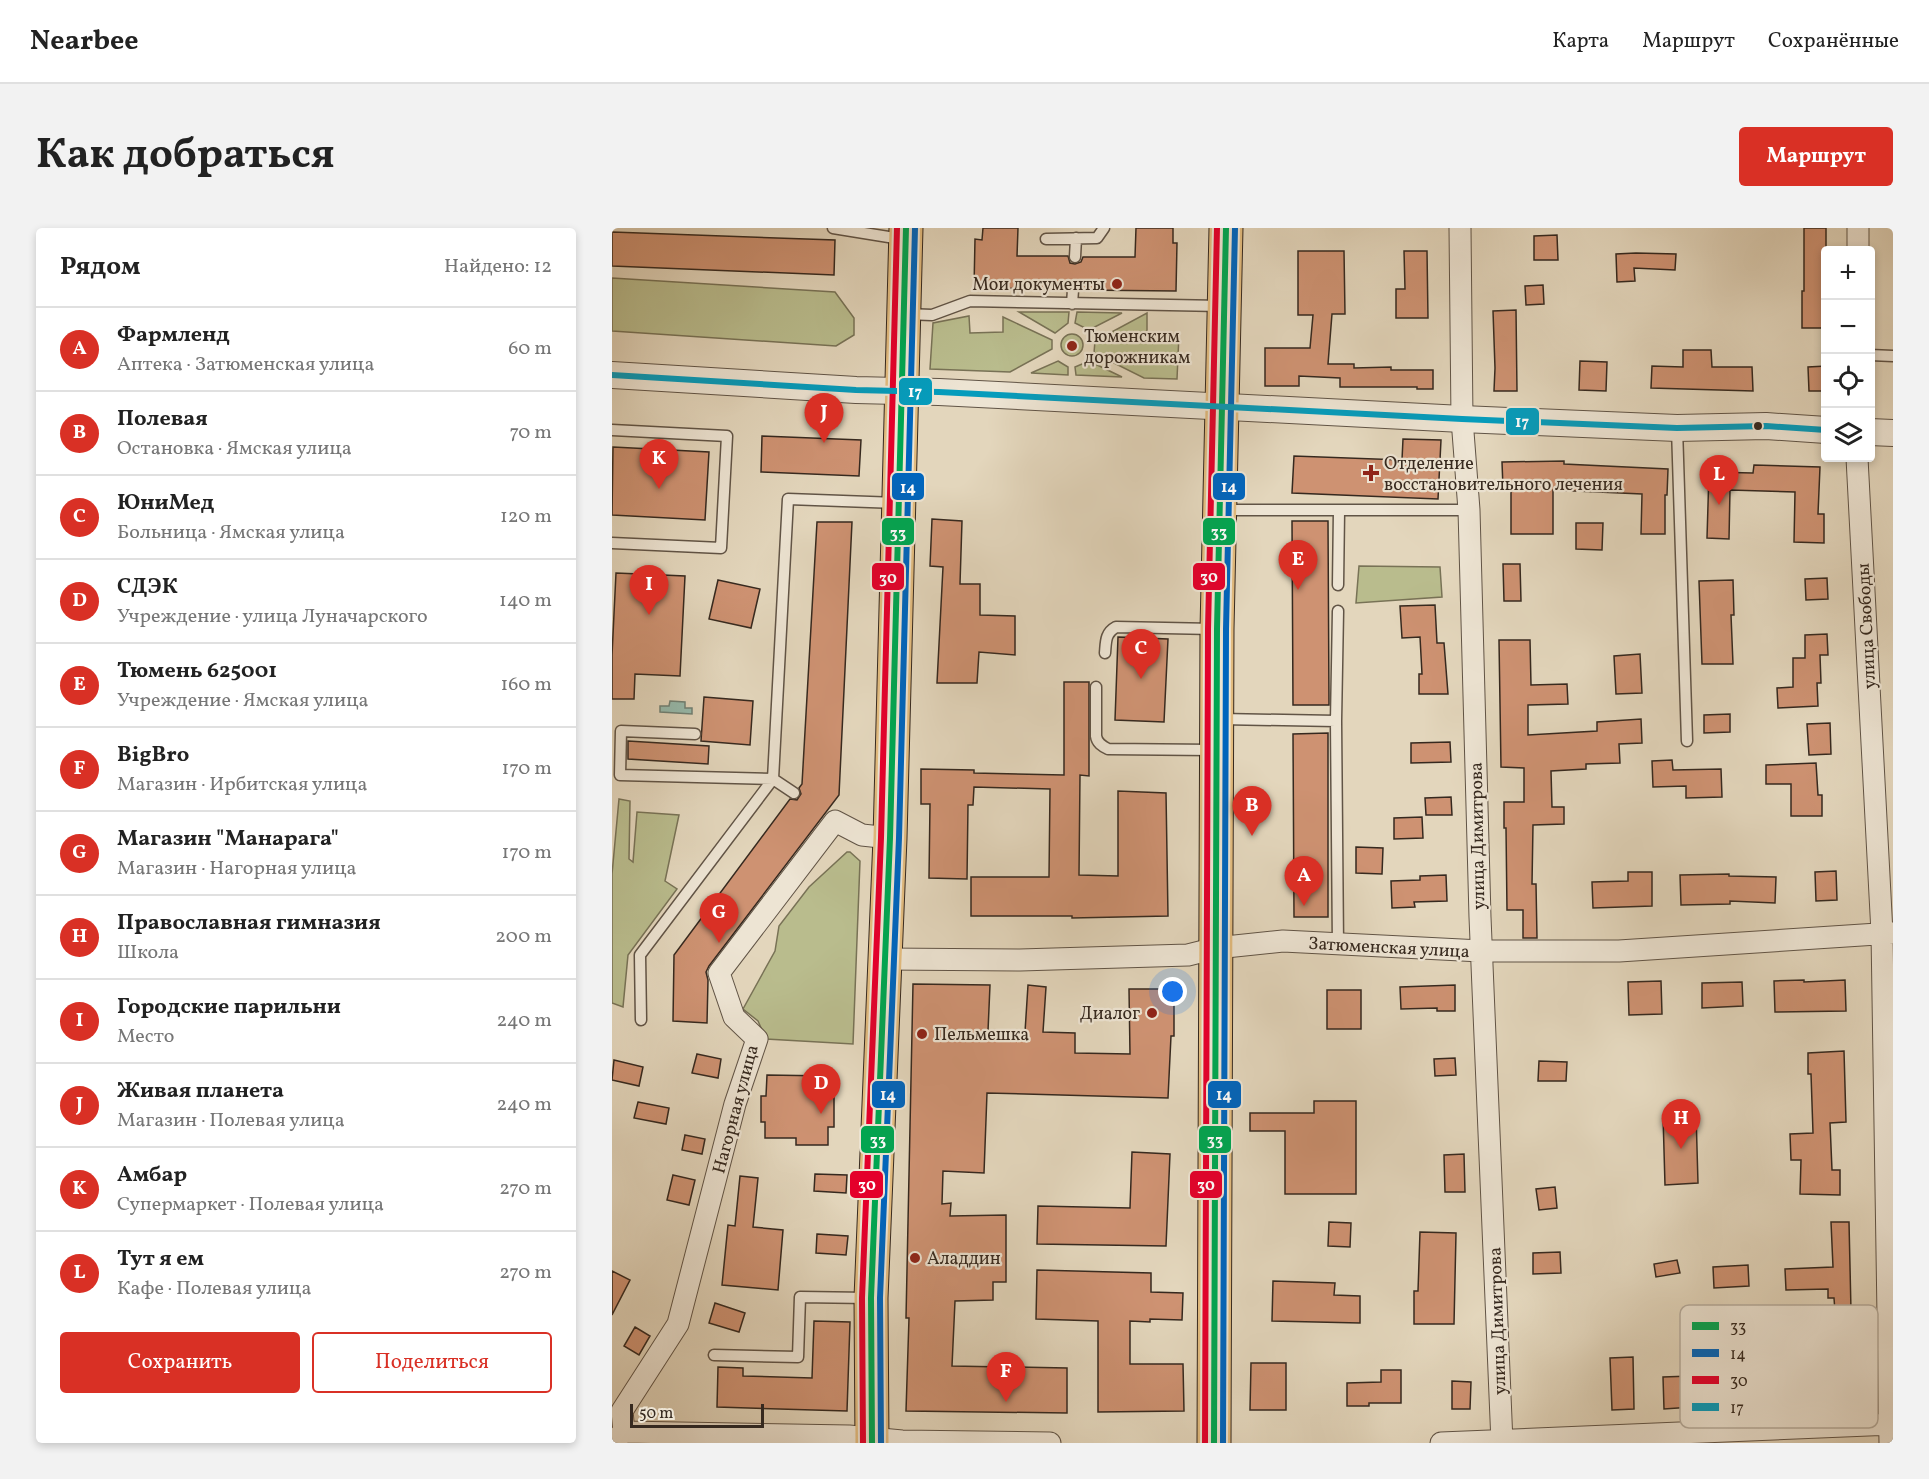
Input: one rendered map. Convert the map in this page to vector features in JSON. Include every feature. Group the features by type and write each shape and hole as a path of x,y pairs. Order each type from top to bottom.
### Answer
{"main road":[{"path":"1214,1443 1217,629 1226,228"},
{"path":"873,1440 872,1299 890,838 906,234"}],"street":[{"name":"улица Димитрова","path":"1460,228 1462,419 1469,510 1481,951 1502,1442"},
{"path":"1858,228 1858,246"},
{"path":"612,375 1462,419 1677,428 1766,426 1821,430"},
{"path":"1875,432 1893,433"},
{"name":"улица Свободы","path":"1857,462 1887,933 1891,1431"},
{"name":"Нагорная улица","path":"618,1437 617,1410 678,1324 735,1104 757,1039 734,1017 719,973 830,818 862,835 890,838"},
{"name":"Затюменская улица","path":"885,959 912,961 1188,955 1215,948 1283,941 1481,951 1619,951 1887,933"},
{"path":"1441,1443 1891,1431"},
{"path":"618,1437 837,1436 902,1441 1050,1443"}],"lane":[{"path":"833,228 906,234"},
{"path":"1046,238 1097,238 1104,228"},
{"path":"1075,256 1076,238"},
{"path":"1072,304 1073,290"},
{"path":"904,314 932,315 970,301 1225,306"},
{"path":"1875,355 1893,356"},
{"path":"1677,428 1687,741"},
{"path":"612,430 727,436 721,549 612,543"},
{"path":"640,1020 640,955 773,779 788,499 900,503"},
{"path":"1219,510 1469,510"},
{"path":"1338,585 1339,511"},
{"path":"1338,611 1336,721 1338,945"},
{"path":"1106,653 1107,636 1116,627 1217,629"},
{"path":"1096,687 1095,736 1098,742 1108,749 1336,721"},
{"path":"694,734 621,731 620,775 773,779 794,793"},
{"path":"714,1355 798,1357 800,1297 872,1299"}],"shaded area":[{"path":"612,278 835,292 854,318 854,335 836,346 612,331"},
{"path":"1019,312 1069,312 1068,323 1055,333"},
{"path":"1077,312 1122,313 1089,330 1075,323"},
{"path":"1147,313 1147,333 1179,334 1177,379 1144,378 1094,353 1095,341"},
{"path":"969,316 970,333 1003,332 1003,317 1052,340 1052,349 1010,372 930,369 933,323"},
{"path":"1072,334 1080,337 1083,345 1080,353 1072,356 1064,353 1061,345 1064,337"},
{"path":"1058,361 1068,367 1068,375 1031,373"},
{"path":"1089,361 1122,377 1076,375 1075,367"},
{"path":"1359,566 1440,567 1442,597 1356,603"},
{"path":"670,701 685,702 685,708 692,708 692,714 660,712 660,706 669,706"},
{"path":"619,799 630,801 629,859 633,862 637,812 679,815 665,881 677,889 628,955 623,1007 612,1003 612,874"},
{"path":"847,852 860,861 853,1044 766,1039 758,1021 743,1009 775,951 779,926 809,887"}],"building":[{"path":"983,228 1018,228 1017,256 1068,256 1070,263 1075,264 1081,262 1083,257 1135,257 1136,228 1173,228 1173,243 1177,243 1176,291 1080,290 1078,284 1073,283 1067,285 1066,289 974,288 975,239 982,240"},
{"path":"1804,228 1826,228 1826,246 1821,246 1821,328 1802,328 1802,291 1804,291"},
{"path":"612,232 835,240 834,275 612,266"},
{"path":"1557,235 1558,260 1534,260 1534,236"},
{"path":"1298,251 1344,251 1345,314 1332,314 1328,364 1354,364 1354,368 1391,367 1391,370 1433,370 1433,389 1340,387 1340,378 1299,376 1299,386 1265,386 1265,348 1310,348 1313,315 1298,315"},
{"path":"1404,251 1427,251 1428,318 1396,318 1396,289 1405,289"},
{"path":"1616,254 1676,254 1675,270 1634,268 1635,281 1617,282"},
{"path":"1543,285 1544,304 1526,305 1525,286"},
{"path":"1516,310 1517,391 1494,391 1493,311"},
{"path":"1683,350 1711,350 1712,367 1752,367 1753,391 1651,388 1652,366 1683,367"},
{"path":"1580,361 1607,362 1606,391 1579,390"},
{"path":"1821,366 1821,391 1809,391 1808,367"},
{"path":"762,436 861,440 859,476 761,472"},
{"path":"1403,439 1441,440 1438,499 1292,493 1294,456 1402,460"},
{"path":"613,447 709,452 705,520 612,515"},
{"path":"1564,461 1564,464 1668,469 1665,534 1641,534 1642,494 1553,490 1553,534 1511,534 1511,488 1503,488 1502,462"},
{"path":"1754,465 1820,467 1818,514 1824,514 1824,543 1794,542 1795,492 1730,490 1729,539 1707,538 1709,472 1753,473"},
{"path":"932,519 962,521 960,584 980,584 980,615 1015,616 1015,655 979,652 977,683 937,683 943,567 930,566"},
{"path":"1292,521 1328,521 1329,705 1293,705"},
{"path":"817,522 852,522 839,795 709,966 706,972 708,980 707,1023 673,1021 674,955 790,799 797,800 801,794 799,788 802,784"},
{"path":"1576,523 1603,523 1602,550 1576,549"},
{"path":"1503,564 1520,564 1521,601 1504,601"},
{"path":"616,573 685,576 680,676 635,674 634,699 612,699"},
{"path":"1827,578 1828,599 1806,600 1805,579"},
{"path":"718,580 760,589 751,628 709,619"},
{"path":"1733,580 1734,615 1731,615 1733,664 1702,664 1699,581"},
{"path":"1435,605 1437,643 1444,643 1448,694 1419,694 1419,674 1422,674 1420,637 1402,638 1400,606"},
{"path":"1827,634 1828,655 1820,655 1821,683 1817,683 1818,706 1778,708 1777,688 1793,687 1793,658 1805,658 1805,635"},
{"path":"1118,637 1168,639 1164,722 1115,720"},
{"path":"1499,640 1530,640 1531,685 1567,684 1568,704 1528,705 1528,735 1597,731 1597,722 1641,719 1642,743 1619,744 1620,763 1586,764 1586,769 1551,771 1552,807 1564,807 1564,824 1533,825 1532,884 1536,884 1537,938 1523,938 1523,910 1507,910 1504,802 1524,802 1524,768 1501,767"},
{"path":"1640,654 1642,693 1616,694 1614,656"},
{"path":"1064,682 1089,682 1089,776 1080,775 1079,875 1118,876 1118,791 1166,793 1168,916 1072,918 1072,916 971,916 971,877 1049,877 1050,789 974,787 973,805 968,805 967,879 929,878 930,804 921,804 921,769 1064,775"},
{"path":"704,697 753,701 750,745 701,741"},
{"path":"1730,714 1730,732 1704,733 1704,715"},
{"path":"1830,723 1831,754 1809,755 1807,724"},
{"path":"1328,733 1328,917 1294,917 1293,734"},
{"path":"628,741 709,746 708,764 628,759"},
{"path":"1450,742 1451,762 1411,763 1411,743"},
{"path":"1672,760 1673,770 1721,769 1722,797 1686,798 1686,786 1653,787 1652,761"},
{"path":"1816,763 1818,795 1822,795 1822,816 1791,816 1791,784 1766,784 1766,765"},
{"path":"1451,797 1452,815 1426,815 1425,798"},
{"path":"1422,817 1423,838 1394,839 1394,818"},
{"path":"1356,847 1383,848 1382,874 1356,873"},
{"path":"1836,871 1837,900 1816,901 1815,872"},
{"path":"1628,872 1652,872 1652,906 1593,908 1592,882 1628,881"},
{"path":"1729,874 1729,876 1776,877 1775,903 1730,901 1730,904 1681,905 1680,875"},
{"path":"1446,875 1447,901 1414,902 1415,907 1392,908 1391,881 1420,880 1420,876"},
{"path":"1804,980 1804,982 1845,980 1846,1011 1775,1012 1774,981"},
{"path":"1661,981 1662,1014 1629,1015 1628,982"},
{"path":"1742,982 1743,1006 1702,1008 1702,983"},
{"path":"913,984 990,985 988,1031 1025,1032 1028,985 1046,987 1043,1032 1075,1033 1075,1053 1130,1054 1129,989 1174,989 1174,1036 1171,1036 1168,1098 987,1093 984,1173 943,1171 942,1204 951,1203 950,1216 1006,1215 1006,1282 993,1282 993,1300 955,1301 952,1366 1067,1368 1067,1413 906,1411"},
{"path":"1455,985 1455,1011 1437,1011 1437,1008 1401,1009 1400,987"},
{"path":"1327,990 1361,990 1361,1029 1327,1029"},
{"path":"1844,1051 1846,1122 1830,1123 1832,1170 1840,1170 1840,1195 1800,1194 1801,1160 1791,1160 1790,1134 1813,1133 1808,1053"},
{"path":"697,1054 721,1059 718,1078 692,1073"},
{"path":"1455,1058 1456,1075 1435,1076 1434,1059"},
{"path":"614,1060 643,1067 639,1086 612,1080"},
{"path":"1539,1061 1567,1062 1566,1081 1538,1081"},
{"path":"767,1075 828,1076 828,1096 834,1097 834,1127 828,1127 828,1145 796,1145 796,1138 765,1138 765,1122 761,1122 761,1096 766,1096"},
{"path":"1314,1101 1356,1101 1356,1194 1285,1194 1285,1131 1250,1131 1250,1113 1314,1113"},
{"path":"638,1102 669,1108 666,1124 634,1118"},
{"path":"1696,1113 1698,1183 1665,1185 1663,1115"},
{"path":"685,1135 705,1139 702,1154 682,1150"},
{"path":"1132,1152 1170,1154 1166,1246 1037,1244 1038,1206 1130,1208"},
{"path":"1464,1154 1465,1192 1445,1192 1444,1155"},
{"path":"815,1174 847,1175 846,1193 814,1191"},
{"path":"673,1175 695,1180 689,1205 667,1200"},
{"path":"740,1176 758,1178 753,1227 783,1230 778,1290 722,1285 728,1225 735,1226"},
{"path":"1555,1187 1557,1208 1539,1210 1536,1189"},
{"path":"1329,1222 1351,1223 1350,1247 1328,1246"},
{"path":"1831,1222 1849,1222 1851,1305 1834,1305 1834,1298 1828,1298 1828,1289 1786,1290 1785,1269 1833,1267"},
{"path":"1420,1232 1456,1233 1454,1324 1414,1324 1414,1291 1418,1291"},
{"path":"817,1234 848,1236 846,1255 816,1253"},
{"path":"1560,1252 1561,1273 1533,1274 1533,1253"},
{"path":"1677,1260 1680,1273 1656,1277 1654,1264"},
{"path":"1748,1265 1749,1286 1714,1288 1713,1267"},
{"path":"1037,1270 1151,1273 1151,1292 1183,1293 1182,1320 1130,1321 1130,1364 1183,1364 1184,1411 1098,1412 1098,1321 1036,1319"},
{"path":"612,1271 630,1280 612,1315"},
{"path":"1273,1281 1335,1283 1334,1295 1360,1296 1360,1323 1272,1321"},
{"path":"715,1303 745,1313 739,1332 709,1323"},
{"path":"814,1321 850,1322 847,1411 717,1407 718,1367 743,1368 743,1376 812,1378"},
{"path":"635,1327 650,1336 639,1355 624,1346"},
{"path":"1633,1357 1634,1409 1612,1410 1610,1358"},
{"path":"1251,1363 1286,1363 1286,1410 1250,1410"},
{"path":"1381,1370 1401,1370 1401,1403 1347,1406 1347,1383 1381,1382"},
{"path":"1680,1376 1680,1408 1664,1409 1663,1377"},
{"path":"1452,1381 1471,1382 1470,1409 1452,1409"}],"transit line":[{"name":"30","path":"863,1443 862,1298 881,838 897,228"},
{"name":"33","path":"872,1443 871,1298 890,838 906,228"},
{"name":"14","path":"881,1443 880,1298 899,838 915,228"},
{"name":"30","path":"1205,1443 1208,629 1217,228"},
{"name":"33","path":"1214,1443 1217,629 1226,228"},
{"name":"14","path":"1223,1443 1226,629 1235,228"},
{"name":"17","path":"612,375 856,390 939,392 1462,419 1677,428 1766,426 1821,430"}],"place":[{"name":"Мои документы","path":"1117,284"},
{"name":"Тюменским дорожникам","path":"1072,346"},
{"name":"Живая планета","path":"824,443"},
{"name":"Отделение восстановительного лечения","path":"1371,473"},
{"name":"Амбар","path":"659,489"},
{"name":"Тут я ем","path":"1719,505"},
{"name":"Тюмень 625001","path":"1298,590"},
{"name":"Городские парильни","path":"649,615"},
{"name":"ЮниМед","path":"1141,679"},
{"name":"Полевая","path":"1252,836"},
{"name":"Фармленд","path":"1304,906"},
{"name":"Магазин \"Манарага\"","path":"719,943"},
{"name":"Диалог","path":"1152,1013"},
{"name":"Пельмешка","path":"922,1034"},
{"name":"СДЭК","path":"821,1114"},
{"name":"Православная гимназия","path":"1681,1149"},
{"name":"Аладдин","path":"915,1258"},
{"name":"BigBro","path":"1006,1402"}]}
